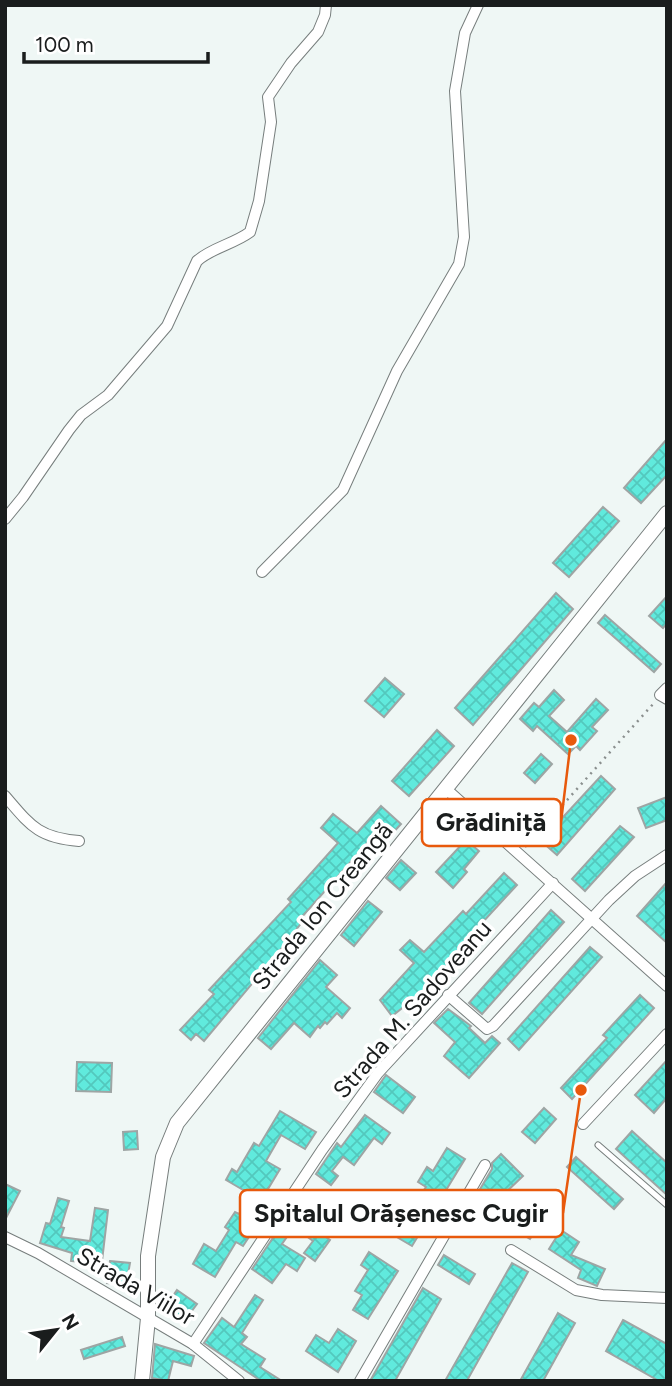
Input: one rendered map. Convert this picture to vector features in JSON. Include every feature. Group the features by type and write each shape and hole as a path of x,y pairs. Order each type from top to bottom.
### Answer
{"street":[{"path":"5,519 30,488 69,429 90,407 108,396 167,326 197,261 250,232 259,201 271,122 268,97 299,53 318,32 326,15 326,5"},
{"path":"262,572 344,490 397,370 459,264 464,237 454,91 465,33 478,5"},
{"name":"Strada Ion Creangă","path":"142,1381 148,1318 148,1256 163,1157 177,1123 667,513"},
{"path":"445,788 667,986"},
{"path":"5,796 32,828 64,840 79,841"},
{"path":"448,995 487,1029 493,1026 635,876 667,855"},
{"name":"Strada M. Sadoveanu","path":"193,1344 260,1241 378,1073 553,883"},
{"path":"583,1124 667,1034"},
{"path":"360,1381 485,1165"},
{"name":"Strada Viilor","path":"5,1237 38,1253 193,1344 239,1381"},
{"path":"511,1250 576,1290 602,1295 667,1298"}],"lane":[{"path":"598,1145 667,1205"}],"path":[{"path":"519,853 665,694"}],"building":[{"path":"667,439 667,475 641,503 624,488"},
{"path":"603,507 619,521 569,577 553,563"},
{"path":"556,593 573,609 473,725 455,708"},
{"path":"667,596 667,623 663,628 649,616"},
{"path":"605,615 661,664 654,672 598,623"},
{"path":"385,678 404,694 384,717 365,701"},
{"path":"554,690 564,700 549,716 567,732 596,699 608,710 592,727 597,731 580,750 576,746 568,754 537,726 533,731 520,719 534,703 539,707"},
{"path":"437,730 454,746 409,796 392,781"},
{"path":"541,754 552,764 535,783 524,773"},
{"path":"601,776 615,789 557,855 541,841"},
{"path":"667,797 667,820 646,828 638,808"},
{"path":"381,806 401,824 388,838 379,830 300,919 302,922 287,942 204,1041 196,1034 191,1040 180,1030 214,994 209,990 291,902 288,899 338,843 321,828 333,814 357,833"},
{"path":"620,826 634,837 585,891 572,879"},
{"path":"466,840 479,851 464,869 467,872 453,888 436,872"},
{"path":"401,860 416,873 400,890 386,878"},
{"path":"504,873 517,885 458,949 460,951 412,1005 410,1002 392,1016 380,1000 414,963 400,950 410,940 424,952 463,911 466,914"},
{"path":"667,882 667,943 637,916"},
{"path":"368,901 382,912 354,946 341,935"},
{"path":"551,910 564,922 482,1014 469,1003"},
{"path":"590,947 602,957 519,1050 508,1039"},
{"path":"320,960 337,975 326,987 350,1008 342,1018 337,1013 327,1024 325,1022 320,1028 318,1026 310,1037 294,1023 271,1049 258,1038"},
{"path":"640,995 654,1008 572,1099 561,1088 607,1038 603,1035"},
{"path":"448,1009 471,1026 469,1028 485,1043 492,1036 500,1043 469,1078 444,1056 455,1042 434,1023"},
{"path":"667,1060 667,1098 654,1113 635,1095"},
{"path":"77,1062 112,1063 111,1092 76,1091"},
{"path":"386,1075 415,1097 403,1113 374,1092"},
{"path":"544,1108 556,1119 535,1143 522,1132"},
{"path":"280,1111 316,1132 305,1149 281,1135 266,1161 280,1169 262,1199 271,1204 243,1246 236,1242 215,1277 193,1264 204,1244 216,1251 229,1230 225,1227 235,1212 239,1214 250,1194 226,1180 232,1169 237,1172 254,1143 259,1146"},
{"path":"365,1115 390,1133 382,1144 374,1138 354,1165 343,1157 332,1171 338,1176 331,1185 316,1174 337,1143 341,1147"},
{"path":"137,1131 138,1149 124,1150 123,1132"},
{"path":"632,1131 667,1163 667,1195 616,1149"},
{"path":"447,1148 465,1159 412,1246 378,1226 397,1196 413,1205 426,1187 418,1182 427,1167 433,1171"},
{"path":"501,1154 523,1176 503,1195 518,1203 516,1206 541,1222 530,1239 495,1218 500,1211 476,1196 492,1169 492,1163"},
{"path":"576,1157 623,1199 614,1209 567,1167"},
{"path":"5,1184 20,1191 5,1220"},
{"path":"305,1190 323,1204 308,1224 330,1240 315,1261 304,1253 313,1241 294,1227 282,1244 305,1258 297,1271 286,1264 272,1283 252,1269"},
{"path":"58,1198 69,1201 61,1227 64,1228 61,1237 90,1241 95,1208 108,1210 102,1261 71,1261 72,1253 40,1243 46,1223 50,1224"},
{"path":"561,1230 579,1242 571,1255 605,1269 597,1286 578,1278 581,1270 549,1249"},
{"path":"369,1252 398,1271 368,1319 353,1310 362,1295 355,1291 368,1270 361,1265"},
{"path":"444,1255 475,1274 469,1284 438,1265"},
{"path":"110,1261 130,1263 126,1285 107,1283"},
{"path":"512,1263 528,1272 467,1381 445,1381"},
{"path":"423,1288 441,1299 395,1381 370,1381"},
{"path":"177,1290 197,1304 185,1320 166,1306"},
{"path":"255,1295 263,1300 242,1333 247,1337 241,1344 265,1359 260,1367 282,1381 261,1381 204,1343 222,1318 234,1327"},
{"path":"558,1313 575,1323 543,1381 520,1381"},
{"path":"623,1320 667,1344 667,1381 659,1381 606,1351"},
{"path":"338,1329 356,1341 338,1372 306,1351 316,1335 329,1343"},
{"path":"122,1337 125,1346 84,1359 81,1350"},
{"path":"155,1344 194,1356 191,1366 173,1361 168,1381 152,1378"}],"place":[{"name":"Grădiniță","path":"571,740"},
{"name":"Spitalul Orășenesc Cugir","path":"581,1090"}]}
